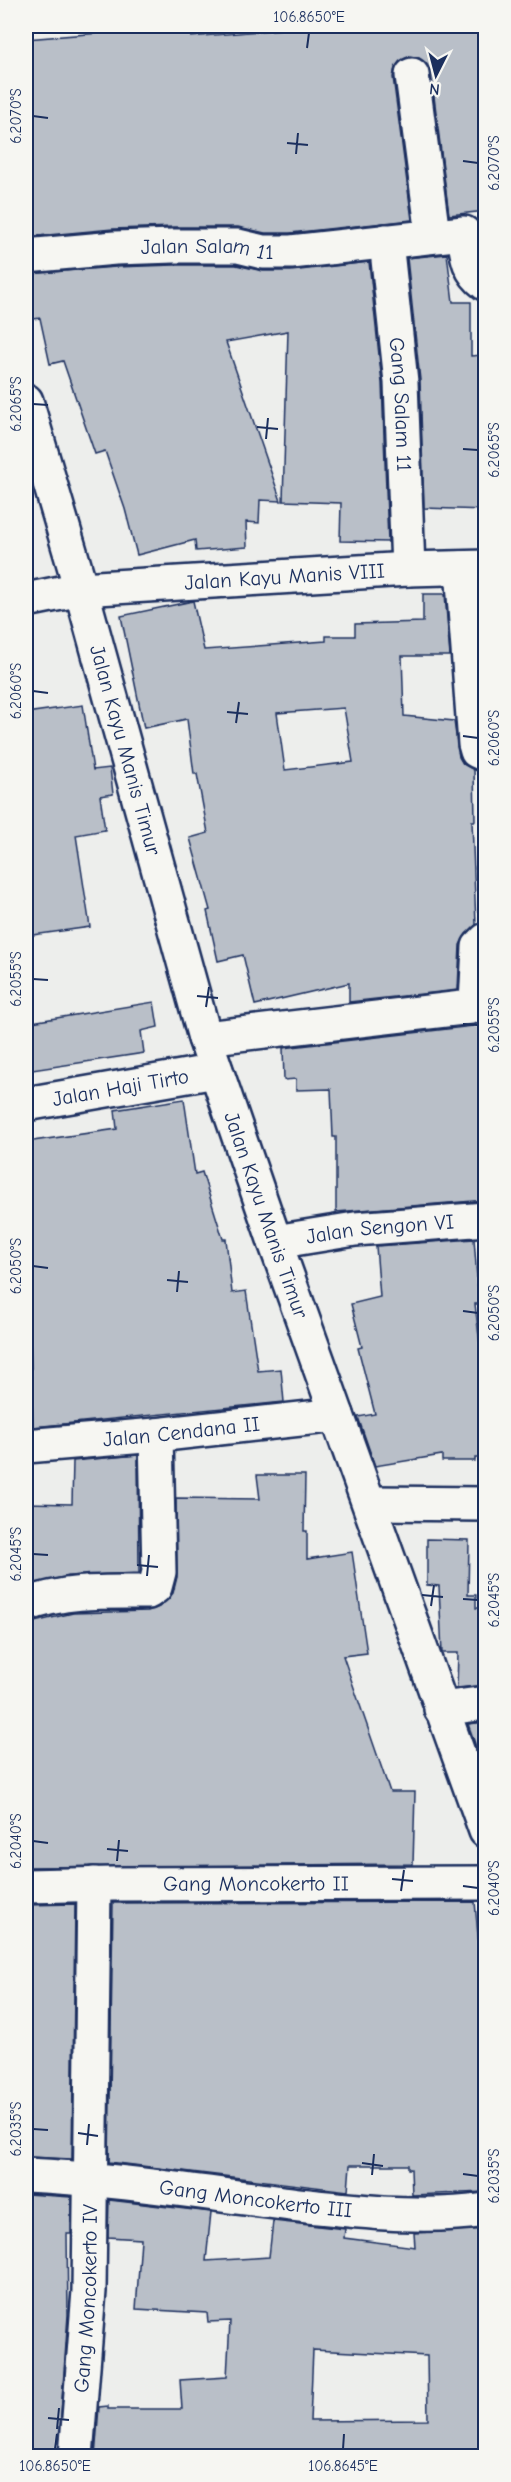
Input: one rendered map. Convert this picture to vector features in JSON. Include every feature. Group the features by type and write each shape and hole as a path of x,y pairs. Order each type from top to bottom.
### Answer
{"street":[{"path":"412,75 433,235"},
{"name":"Jalan Salam 11","path":"26,256 115,248 174,246 238,246 263,252 291,252 464,233 468,264 476,277 486,284"},
{"name":"Gang Salam 11","path":"386,241 401,382 408,569"},
{"name":"Jalan Kayu Manis Timur","path":"26,400 81,589 205,1038 216,1071 289,1240 338,1415 486,1831"},
{"path":"474,567 475,744 477,751 486,755"},
{"name":"Jalan Kayu Manis VIII","path":"26,600 81,589 474,567"},
{"path":"205,1038 471,1007 476,1003 479,947 486,940"},
{"name":"Jalan Haji Tirto","path":"26,1104 216,1071"},
{"name":"Jalan Sengon VI","path":"289,1240 355,1229 486,1220"},
{"name":"Jalan Cendana II","path":"26,1446 156,1436 338,1415"},
{"path":"26,1605 44,1599 87,1592 148,1592 155,1587 159,1572 156,1436"},
{"path":"370,1503 486,1504"},
{"path":"441,1709 486,1703"},
{"name":"Gang Moncokerto II","path":"26,1886 486,1883"},
{"name":"Gang Moncokerto IV","path":"76,2457 89,2291 94,1884"},
{"name":"Gang Moncokerto III","path":"26,2175 90,2178 375,2213 451,2215 486,2210"}],"building":[{"path":"111,26 189,26 191,37 318,26 486,26 486,211 449,215 431,73 426,63 410,56 400,61 393,77 412,220 290,233 265,233 238,227 174,227 113,229 26,237 26,39 112,32"},
{"path":"447,254 453,302 471,302 471,356 483,355 486,417 482,449 486,449 486,510 424,508 420,380 407,258"},
{"path":"369,262 382,383 388,542 340,541 341,503 283,501 288,331 226,342 281,501 260,500 259,523 246,522 247,547 196,551 195,540 137,555 125,509 105,451 95,454 63,361 50,364 40,318 26,320 26,274 174,265 236,265 263,271 291,271"},
{"path":"423,594 445,594 450,656 402,656 404,716 454,721 459,757 463,764 474,770 475,821 472,821 476,925 466,934 460,945 458,990 349,1002 349,983 255,1005 243,955 218,961 207,911 210,910 190,838 208,833 197,774 194,774 187,719 144,728 121,616 193,601 204,650 326,641 326,636 355,636 355,624 423,622","holes":["344,708 353,762 285,770 277,713"]},
{"path":"83,705 93,770 110,768 113,794 100,796 105,830 76,835 90,927 26,936 26,713"},
{"path":"154,1002 158,1027 141,1031 144,1053 26,1071 26,1023"},
{"path":"486,1019 486,1200 336,1212 336,1137 333,1137 331,1089 296,1090 296,1079 284,1080 283,1048 473,1026"},
{"path":"184,1099 195,1174 202,1172 223,1239 226,1239 232,1293 246,1291 258,1371 281,1369 284,1402 33,1427 30,1336 26,1336 26,1142 117,1129 115,1110"},
{"path":"474,1239 479,1304 475,1304 483,1369 486,1368 486,1458 475,1458 475,1461 442,1461 442,1455 375,1466 358,1417 375,1414 358,1348 362,1347 351,1304 380,1297 376,1246"},
{"path":"138,1455 139,1573 69,1576 28,1585 26,1503 72,1504 73,1461"},
{"path":"257,1475 305,1475 304,1531 307,1531 307,1559 352,1552 367,1653 343,1656 390,1792 415,1792 413,1864 26,1867 26,1676 30,1676 30,1623 73,1613 148,1611 159,1607 173,1593 177,1577 176,1498 260,1499"},
{"path":"427,1539 469,1540 468,1595 476,1595 476,1608 486,1608 486,1685 457,1688 458,1653 442,1653 439,1586 427,1585"},
{"path":"486,1722 486,1774 468,1724"},
{"path":"475,1902 480,1958 486,1958 486,2192 412,2195 411,2169 408,2169 408,2165 350,2165 348,2191 109,2162 113,1903"},
{"path":"75,1904 72,2159 26,2157 26,1905"},
{"path":"26,2194 71,2197 71,2234 67,2234 68,2315 58,2457 26,2457"},
{"path":"109,2200 211,2212 206,2261 269,2257 273,2221 345,2229 344,2238 415,2247 414,2233 486,2229 486,2457 95,2457 99,2407 182,2409 180,2380 227,2377 230,2321 208,2322 207,2313 136,2309 141,2239 108,2237","holes":["313,2350 427,2356 428,2420 310,2421"]}]}
